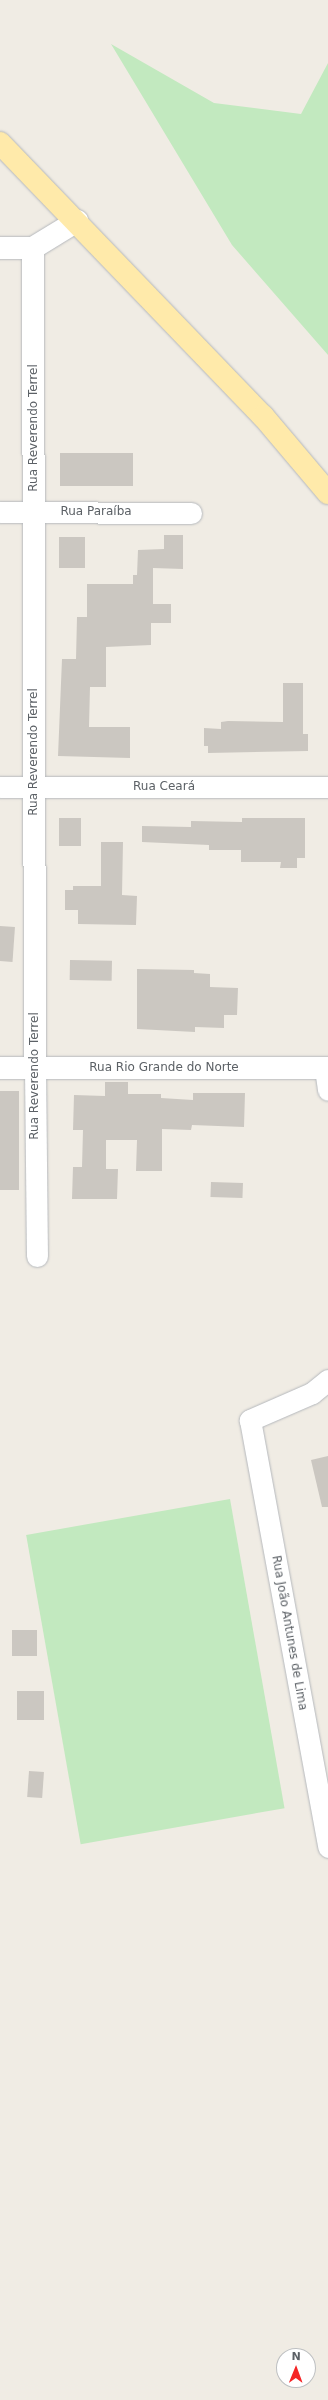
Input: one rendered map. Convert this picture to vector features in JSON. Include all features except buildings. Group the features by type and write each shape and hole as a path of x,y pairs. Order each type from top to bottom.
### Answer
{"main road":[{"path":"0,143 77,221 263,416 328,493"}],"street":[{"path":"0,248 33,248 77,221"},
{"name":"Rua Reverendo Terrel","path":"33,248 35,1068 37,1256"},
{"name":"Rua Paraíba","path":"0,512 191,513"},
{"name":"Rua Ceará","path":"0,787 328,787"},
{"name":"Rua Rio Grande do Norte","path":"0,1068 327,1068"},
{"path":"327,1068 328,1090"},
{"name":"Rua João Antunes de Lima","path":"328,1380 312,1393 250,1420 328,1847"}],"green space":[{"path":"111,44 214,103 301,114 328,63 328,355 232,245"},
{"path":"230,1499 285,1808 81,1844 26,1535"}]}
